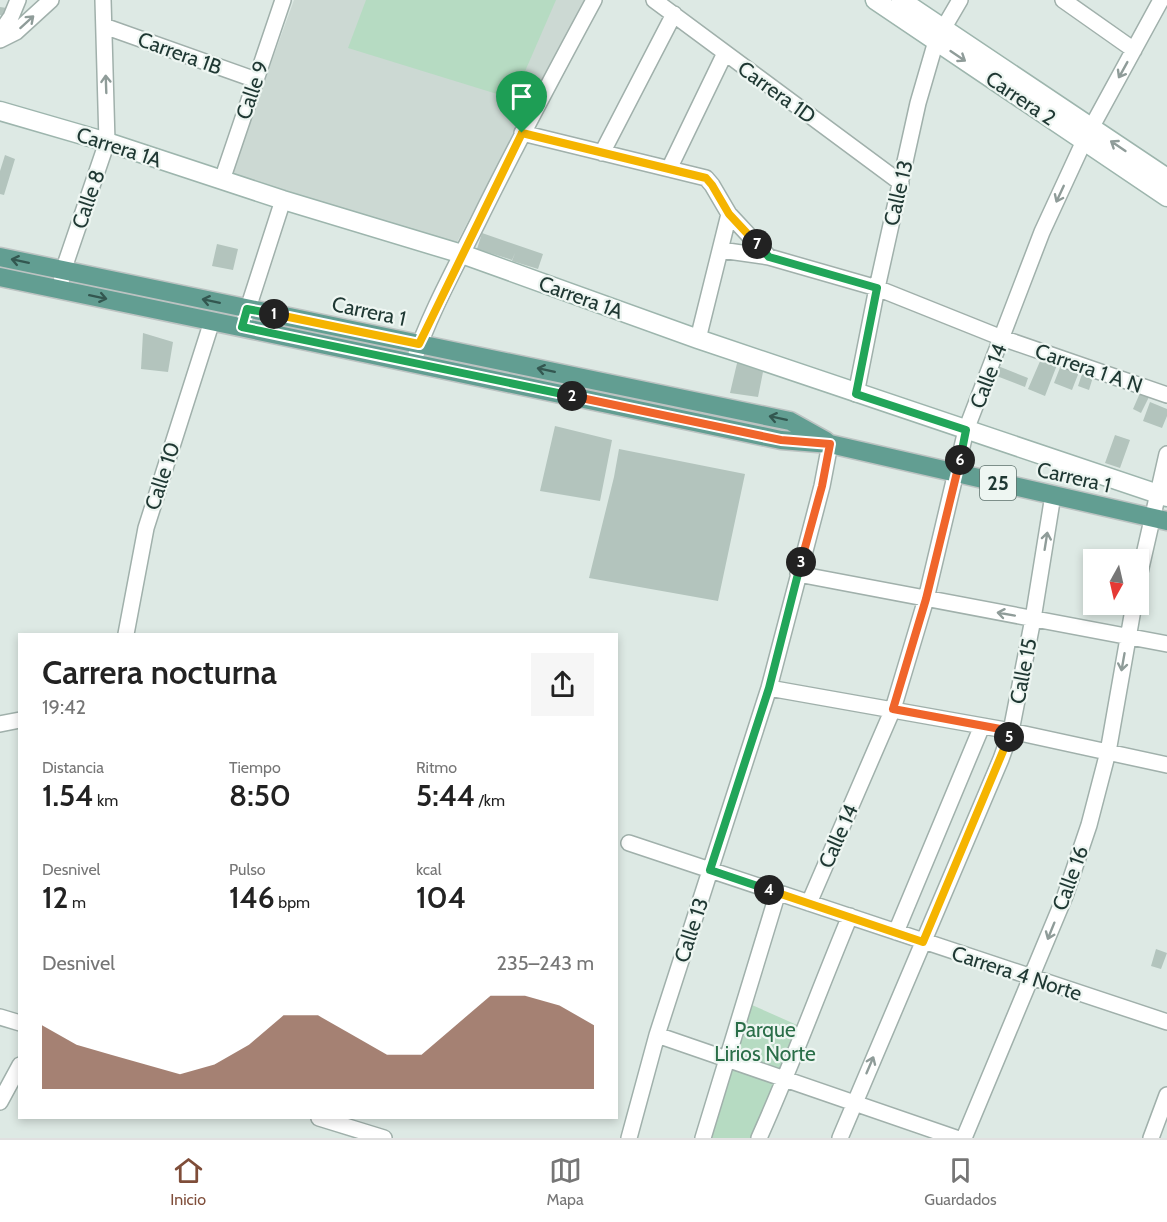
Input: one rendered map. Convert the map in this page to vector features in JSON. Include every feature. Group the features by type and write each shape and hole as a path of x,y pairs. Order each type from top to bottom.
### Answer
{"main road":[{"name":"Carrera 1","path":"0,257 790,420 830,444"},
{"name":"Carrera 1","path":"0,277 781,440 830,444 1159,519"},
{"path":"681,419 685,399"}],"street":[{"path":"0,33 18,0"},
{"path":"0,40 16,32 51,0"},
{"name":"Calle 8","path":"60,290 63,271 107,142 103,0"},
{"name":"Calle 9","path":"222,180 283,0"},
{"path":"413,363 419,344 522,133 594,0"},
{"name":"Carrera 1D","path":"654,0 901,183"},
{"name":"Carrera 2","path":"875,0 939,35 1088,134 1167,178"},
{"name":"Carrera 2","path":"901,0 939,35"},
{"name":"Calle 13","path":"856,394 918,103 939,35 960,0"},
{"path":"1063,0 1134,50"},
{"name":"Calle 14","path":"808,903 893,709 926,599 966,430 1042,232 1088,134 1161,0"},
{"path":"602,153 674,14"},
{"name":"Carrera 1B","path":"104,26 256,80"},
{"path":"669,169 724,53"},
{"name":"Carrera 1A","path":"0,111 107,142 283,200 462,254 856,394 1162,495"},
{"path":"522,133 706,178 729,214 769,257"},
{"name":"Carrera 2","path":"1088,134 1167,197"},
{"path":"242,327 283,200"},
{"path":"698,339 729,214"},
{"name":"Carrera 1 A N","path":"721,249 769,257 877,288 1002,338 1167,395"},
{"name":"Calle 10","path":"126,633 146,528 212,321"},
{"name":"Calle 13","path":"629,1138 657,1035 769,688 822,486 830,444"},
{"path":"1149,549 1159,519 1167,454"},
{"name":"Calle 15","path":"840,1138 1011,731 1033,619 1053,495"},
{"path":"798,574 1167,644"},
{"name":"Calle 16","path":"964,1138 1065,896 1089,825 1108,752 1132,615"},
{"path":"769,688 1011,731 1167,765"},
{"path":"0,724 18,720"},
{"path":"896,932 982,726"},
{"name":"Carrera 4 Norte","path":"629,843 1167,1022"},
{"path":"703,1138 778,892"},
{"path":"759,1138 786,1079 810,1010 850,916"},
{"path":"0,1017 18,1022"},
{"path":"657,1035 956,1138"},
{"path":"0,1102 18,1069"},
{"path":"1151,1138 1167,1095"},
{"path":"322,1119 384,1138"}],"shaded area":[{"path":"294,0 585,0 456,244 231,173"}],"green space":[{"path":"366,0 556,0 513,99 348,48"},
{"name":"Parque Lirios Norte","path":"752,1005 797,1025 778,1080 754,1138 706,1138 731,1061"}],"building":[{"path":"0,7 7,8 5,16 0,15"},
{"path":"5,155 15,159 4,195 0,194 0,171"},
{"path":"482,233 543,254 538,269 512,261 515,253 512,260 477,249"},
{"path":"217,244 238,249 233,270 212,266"},
{"path":"143,333 173,342 168,372 141,369"},
{"path":"738,359 764,367 758,397 730,393"},
{"path":"1041,359 1057,365 1045,396 1028,389"},
{"path":"1061,365 1079,372 1072,390 1054,383"},
{"path":"998,366 1028,378 1025,387 994,375"},
{"path":"1082,374 1093,377 1089,390 1078,386"},
{"path":"1140,393 1149,397 1141,413 1133,409"},
{"path":"1150,402 1167,409 1162,428 1143,421"},
{"path":"555,426 612,440 600,501 540,491"},
{"path":"1115,435 1130,440 1120,468 1105,463"},
{"path":"619,449 745,474 718,601 589,578"},
{"path":"1156,949 1167,953 1161,969 1151,966"}],"route":[{"path":"522,133 706,178 729,214 769,257 877,288 856,394 966,430 926,599 893,709 1011,731 923,942 710,870 769,688 822,486 830,444 781,440 242,327 247,309 419,344 522,133"}]}
